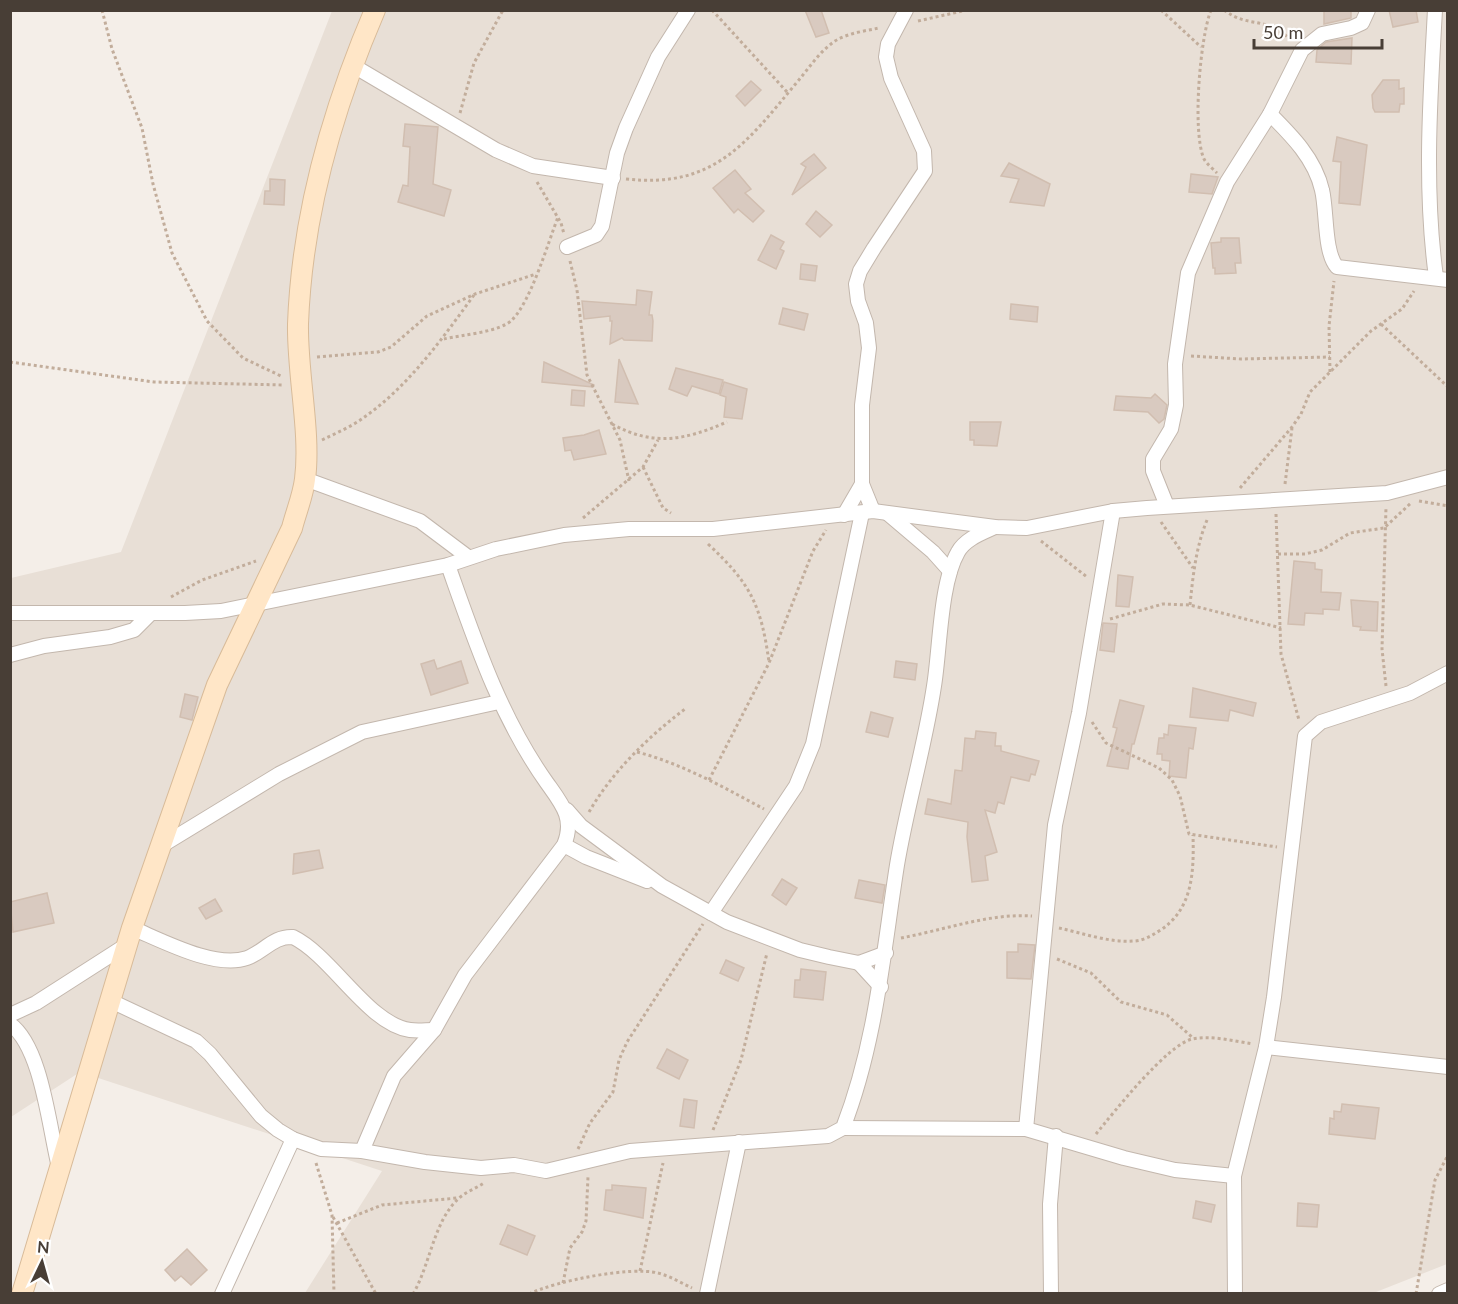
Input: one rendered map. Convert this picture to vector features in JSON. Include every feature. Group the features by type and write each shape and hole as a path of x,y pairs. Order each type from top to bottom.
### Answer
{"street":[{"path":"22,1293 130,936 217,686 292,528 305,479 300,293 315,188 352,65 375,10"},
{"path":"567,247 596,235 602,226 617,153 626,128 658,57 688,10"},
{"path":"906,10 888,44 886,57 891,78 924,151 926,171 874,248 860,271 856,284 858,301 866,323 868,348 862,405 862,484 874,512 933,552 950,572"},
{"path":"1167,506 1153,471 1153,459 1173,421 1176,405 1176,354 1188,273 1227,182 1270,114 1302,50 1322,34 1351,28 1362,23 1368,10"},
{"path":"1270,114 1298,142 1311,162 1322,188 1332,262 1337,267 1437,278 1430,238 1429,173 1435,10"},
{"path":"352,65 456,128 533,166 613,178"},
{"path":"10,613 151,613 212,611 255,605 448,565 468,557 564,535 629,529 694,530 874,512 995,527 1026,528 1113,511 1388,493 1448,477"},
{"path":"305,479 420,521 468,557"},
{"path":"839,515 862,484"},
{"path":"1026,1128 1042,945 1056,825 1081,702 1113,511"},
{"path":"711,913 796,786 813,744 874,512"},
{"path":"843,1128 862,1069 881,987 904,824 934,688 950,572 958,550 972,537 995,527"},
{"path":"448,565 499,702 524,751 580,826 662,886 727,922 800,950 859,963 881,987"},
{"path":"10,655 44,646 110,637 134,630 151,613"},
{"path":"1235,1293 1234,1176 1266,1047 1282,946 1305,736 1321,722 1410,693 1448,673"},
{"path":"161,846 298,764 362,732 499,702"},
{"path":"362,1151 394,1076 434,1030 465,975 564,845 568,836 568,819 564,806"},
{"path":"564,845 586,857 662,886"},
{"path":"130,936 218,960 233,961 248,957 273,941 293,937 318,955 375,1011 392,1023 411,1031 434,1030"},
{"path":"10,1015 36,1003 130,936"},
{"path":"859,963 886,947"},
{"path":"111,1001 196,1041 210,1054 261,1116 293,1139 321,1149 362,1151 425,1162 481,1168 514,1165 546,1171 588,1160 667,1147 816,1138 843,1128 1026,1128 1086,1147 1175,1170 1234,1176"},
{"path":"10,1024 18,1030 33,1055 59,1167"},
{"path":"1266,1047 1448,1067"},
{"path":"1051,1293 1050,1204 1056,1136"},
{"path":"222,1293 293,1139"},
{"path":"701,1292 739,1142"},
{"path":"1439,1293 1448,1290"}],"path":[{"path":"102,10 111,49 142,128 167,243 207,321 243,358 301,386"},
{"path":"456,128 474,63 503,10"},
{"path":"712,10 788,93"},
{"path":"613,178 666,181 687,178 733,154 755,132 821,54 836,41 862,31 967,10"},
{"path":"1161,10 1201,47"},
{"path":"1211,10 1201,47 1201,140 1204,159 1227,182"},
{"path":"1224,10 1245,21 1272,25 1302,50"},
{"path":"533,166 538,185 558,217 567,247 577,291 587,375 625,456 629,481"},
{"path":"442,339 501,327 512,320 536,274 558,217"},
{"path":"1330,372 1329,326 1337,267"},
{"path":"300,358 384,350 427,316 475,294 536,274"},
{"path":"1190,605 1200,538 1220,503 1292,427 1301,414 1310,392 1381,324 1437,278"},
{"path":"305,449 362,419 386,400 442,339 475,294"},
{"path":"1381,324 1448,387"},
{"path":"1176,354 1241,359 1330,357"},
{"path":"10,362 154,382 301,386"},
{"path":"610,423 630,434 658,440 701,433 728,422"},
{"path":"1292,427 1279,500 1278,554 1281,628 1284,670 1305,736"},
{"path":"564,535 643,467 658,440"},
{"path":"643,467 663,508 673,514"},
{"path":"1388,493 1384,528 1382,649 1388,701"},
{"path":"1415,500 1448,506"},
{"path":"1147,508 1170,532 1194,569"},
{"path":"709,780 769,663 813,551 839,515"},
{"path":"1026,528 1100,588"},
{"path":"1278,554 1305,554 1322,550 1350,533 1384,528"},
{"path":"694,530 724,559 756,601 762,618 769,663"},
{"path":"151,613 182,589 202,580 257,561 278,557"},
{"path":"1094,624 1163,604 1190,605 1281,628"},
{"path":"886,947 998,915 1045,920 1092,936 1132,942 1147,938 1169,925 1185,903 1192,886 1194,869 1192,835 1186,828 1180,796 1172,780 1159,768 1106,743 1081,702"},
{"path":"580,826 613,777 659,729 685,709"},
{"path":"637,752 663,759 709,780 777,816"},
{"path":"1192,835 1292,849"},
{"path":"571,1164 590,1123 613,1092 619,1060 627,1042 711,913"},
{"path":"709,1143 741,1060 771,940"},
{"path":"1042,945 1057,959 1090,973 1121,1002 1167,1015 1194,1039"},
{"path":"1086,1147 1148,1073 1179,1044 1194,1039 1266,1047"},
{"path":"308,1144 326,1189 332,1215 334,1293"},
{"path":"640,1271 667,1147"},
{"path":"1416,1293 1436,1180 1448,1155"},
{"path":"562,1283 570,1248 582,1232 586,1221 588,1160"},
{"path":"413,1293 423,1276 447,1212 458,1198 485,1183"},
{"path":"337,1223 382,1205 458,1198"},
{"path":"332,1215 376,1293"},
{"path":"530,1293 562,1283 640,1271 659,1273 701,1292"}],"shaded area":[{"path":"332,11 1447,11 1447,1264 1371,1294 305,1293 382,1171 80,1072 11,1117 11,578 121,552"}],"building":[{"path":"805,10 821,10 829,33 816,37"},
{"path":"1324,10 1351,10 1351,18 1324,24"},
{"path":"1389,10 1416,10 1418,22 1393,27"},
{"path":"1352,38 1351,64 1316,62 1317,50 1326,42"},
{"path":"1383,80 1399,80 1399,89 1404,88 1404,104 1400,104 1399,112 1375,112 1373,108 1372,95"},
{"path":"751,81 761,90 745,106 736,96"},
{"path":"405,124 438,127 433,184 451,190 444,216 398,202 403,185 408,186 410,147 403,146"},
{"path":"1337,137 1367,145 1360,205 1339,203 1341,162 1333,161"},
{"path":"814,154 826,168 792,195 806,167 801,164"},
{"path":"1009,163 1050,184 1044,206 1010,202 1019,179 1001,176"},
{"path":"735,170 751,189 745,193 764,211 753,222 738,209 734,213 713,188"},
{"path":"1191,174 1218,177 1212,194 1189,192"},
{"path":"270,179 285,180 284,205 264,204 265,191 270,191"},
{"path":"816,211 832,225 820,237 806,224"},
{"path":"771,235 784,242 780,249 784,251 776,269 758,260"},
{"path":"1221,238 1239,238 1241,263 1235,263 1236,273 1215,274 1211,243 1221,242"},
{"path":"801,264 817,266 815,281 800,279"},
{"path":"637,290 652,292 649,315 652,315 653,321 652,341 622,338 610,344 612,321 610,321 610,316 584,319 582,301 636,305"},
{"path":"1011,304 1038,307 1037,322 1010,319"},
{"path":"783,308 808,314 804,330 779,324"},
{"path":"619,359 638,404 615,402"},
{"path":"544,362 594,385 593,387 542,382"},
{"path":"676,368 723,380 719,394 692,386 687,396 669,389"},
{"path":"724,382 747,389 742,419 724,417 726,397 720,395"},
{"path":"572,390 585,391 584,406 571,405"},
{"path":"1155,394 1167,405 1164,419 1159,423 1148,412 1114,410 1116,396 1151,398"},
{"path":"970,422 1001,422 997,446 974,445 974,440 970,440"},
{"path":"599,430 606,454 574,460 571,450 565,451 563,438"},
{"path":"1294,561 1315,563 1315,569 1322,570 1321,592 1341,593 1339,610 1323,609 1323,614 1305,613 1304,625 1288,624"},
{"path":"1118,575 1133,577 1129,607 1116,606"},
{"path":"1351,600 1378,602 1377,631 1360,630 1361,627 1353,626"},
{"path":"1103,623 1117,624 1114,652 1100,650"},
{"path":"434,660 437,669 461,661 468,683 431,695 421,664"},
{"path":"896,661 917,664 915,680 894,677"},
{"path":"1193,688 1256,703 1253,716 1230,710 1228,721 1190,717"},
{"path":"185,694 198,697 192,720 180,717"},
{"path":"1120,700 1144,706 1134,744 1132,744 1128,769 1107,766 1117,728 1113,727"},
{"path":"871,712 893,718 888,737 866,732"},
{"path":"1169,725 1196,728 1193,749 1189,748 1186,778 1169,776 1170,761 1162,760 1162,754 1157,754 1159,738 1164,738 1164,734 1168,735"},
{"path":"976,731 996,733 995,746 1001,746 1001,751 1039,761 1035,775 1031,774 1029,781 1011,777 1004,804 998,802 995,813 985,810 997,852 985,856 988,880 972,882 967,837 968,822 925,814 928,799 951,804 955,770 962,771 965,738 975,739"},
{"path":"319,850 323,868 293,874 294,854"},
{"path":"782,879 797,888 786,905 772,895"},
{"path":"859,880 885,885 882,903 855,898"},
{"path":"47,893 54,923 13,932 10,902"},
{"path":"215,899 222,911 206,919 199,908"},
{"path":"1018,944 1035,945 1031,979 1007,978 1007,952 1018,952"},
{"path":"726,960 744,968 738,981 720,973"},
{"path":"801,969 826,972 823,1000 794,997 795,980 800,980"},
{"path":"667,1049 688,1060 679,1079 657,1068"},
{"path":"684,1099 697,1101 694,1128 680,1126"},
{"path":"1342,1104 1379,1108 1375,1139 1329,1134 1330,1118 1334,1119 1334,1111 1341,1112"},
{"path":"612,1185 646,1188 643,1218 604,1210 606,1190 612,1190"},
{"path":"1196,1201 1215,1205 1211,1222 1193,1218"},
{"path":"1298,1203 1319,1205 1317,1227 1297,1226"},
{"path":"508,1225 535,1236 527,1255 500,1244"},
{"path":"187,1249 207,1270 191,1285 181,1276 175,1281 165,1270"}]}
